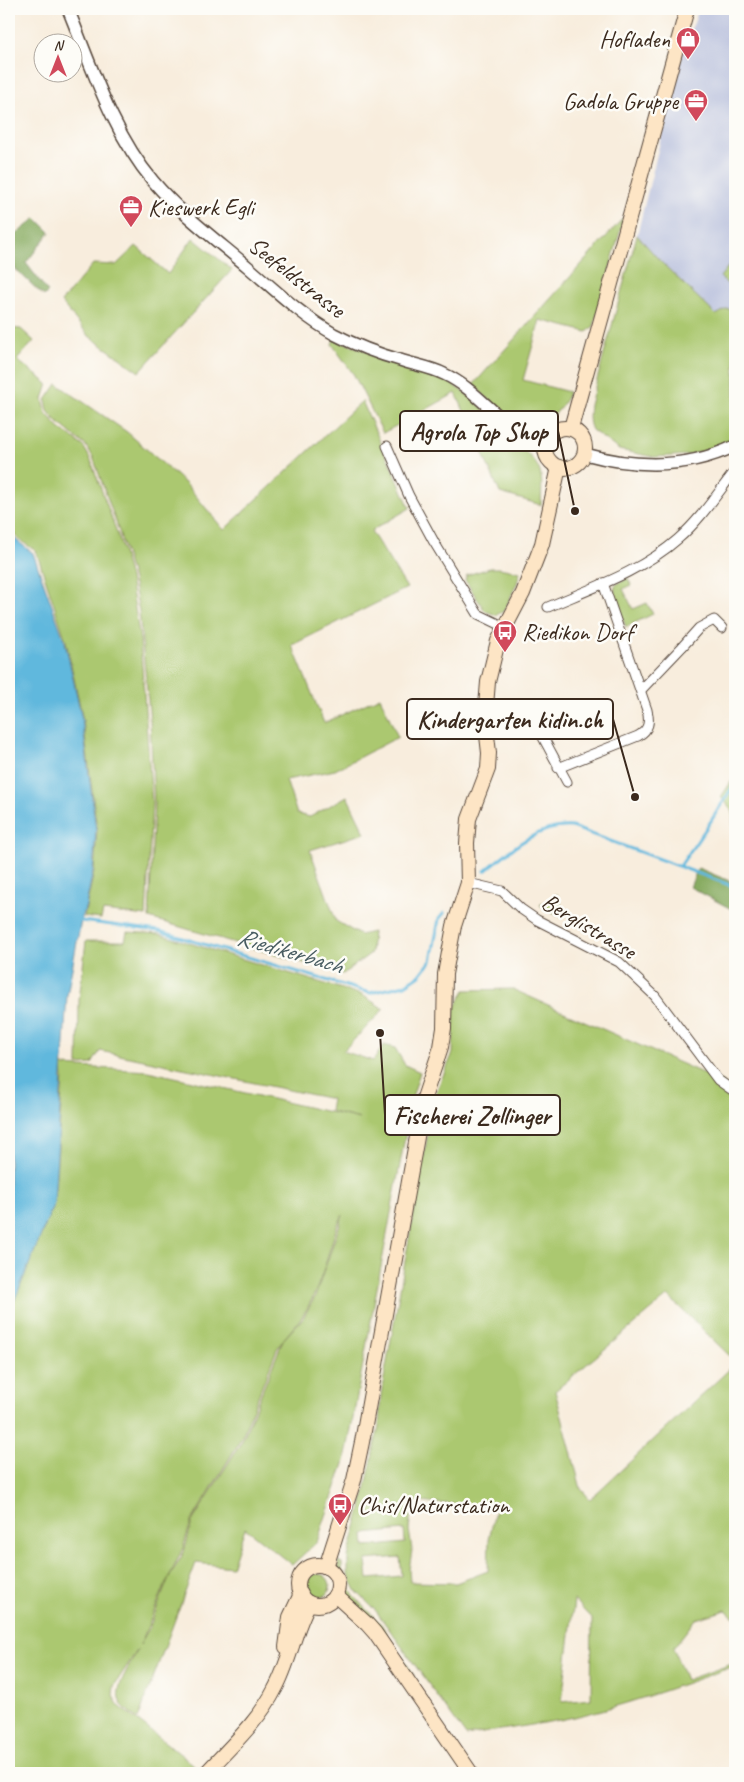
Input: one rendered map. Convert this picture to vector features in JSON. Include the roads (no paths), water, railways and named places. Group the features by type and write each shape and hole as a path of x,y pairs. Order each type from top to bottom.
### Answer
{"main road":[{"path":"571,428 687,9"},
{"path":"558,428 571,428 582,435 586,447 585,454 578,464 566,468 559,467 549,460 545,443 548,437 558,428"},
{"path":"326,1567 356,1470 424,1098 441,1047 444,1028 444,983 449,950 454,926 468,884 467,843 469,819 482,788 489,762 485,718 487,688 494,654 504,627 524,593 542,544 559,467"},
{"path":"316,1566 326,1567 335,1574 337,1579 338,1585 335,1595 326,1603 315,1604 305,1598 299,1589 299,1578 306,1570 316,1566"},
{"path":"335,1595 374,1634 471,1773"},
{"path":"206,1773 262,1710 276,1688 303,1614 305,1598"}],"street":[{"name":"Seefeldstrasse","path":"68,9 109,108 124,139 152,180 193,221 294,306 334,334 381,354 422,365 443,374 463,385 513,429 529,438 545,443"},
{"path":"387,446 409,496 434,542 478,614 504,627"},
{"path":"585,454 619,462 653,465 692,461 735,447"},
{"path":"548,607 643,563 678,539 691,526 735,471"},
{"path":"558,768 638,736 646,731 649,724 649,716 603,582"},
{"path":"640,690 699,628 714,620 722,628"},
{"path":"538,728 567,782"},
{"name":"Berglistrasse","path":"468,884 502,891 520,908 537,920 619,962 655,996 718,1080 735,1092"}],"water":[{"path":"9,529 16,540 33,553 65,642 82,719 96,830 93,871 67,995 54,1203 9,1314"}],"waterway":[{"path":"680,866 735,783"},
{"name":"Riedikerbach","path":"485,871 514,847 536,834 559,827 572,827 735,887"},
{"name":"Riedikerbach","path":"81,921 159,931 370,993 405,985 420,975 431,961 439,919 444,913"}],"place":[{"name":"Hofladen","path":"688,60"},
{"name":"Gadola Gruppe","path":"696,122"},
{"name":"Kieswerk Egli","path":"131,228"},
{"name":"Agrola Top Shop","path":"575,511"},
{"name":"Riedikon Dorf","path":"505,653"},
{"name":"Kindergarten kidin.ch","path":"635,797"},
{"name":"Fischerei Zollinger","path":"380,1033"},
{"name":"Chis/Naturstation","path":"340,1526"}]}
